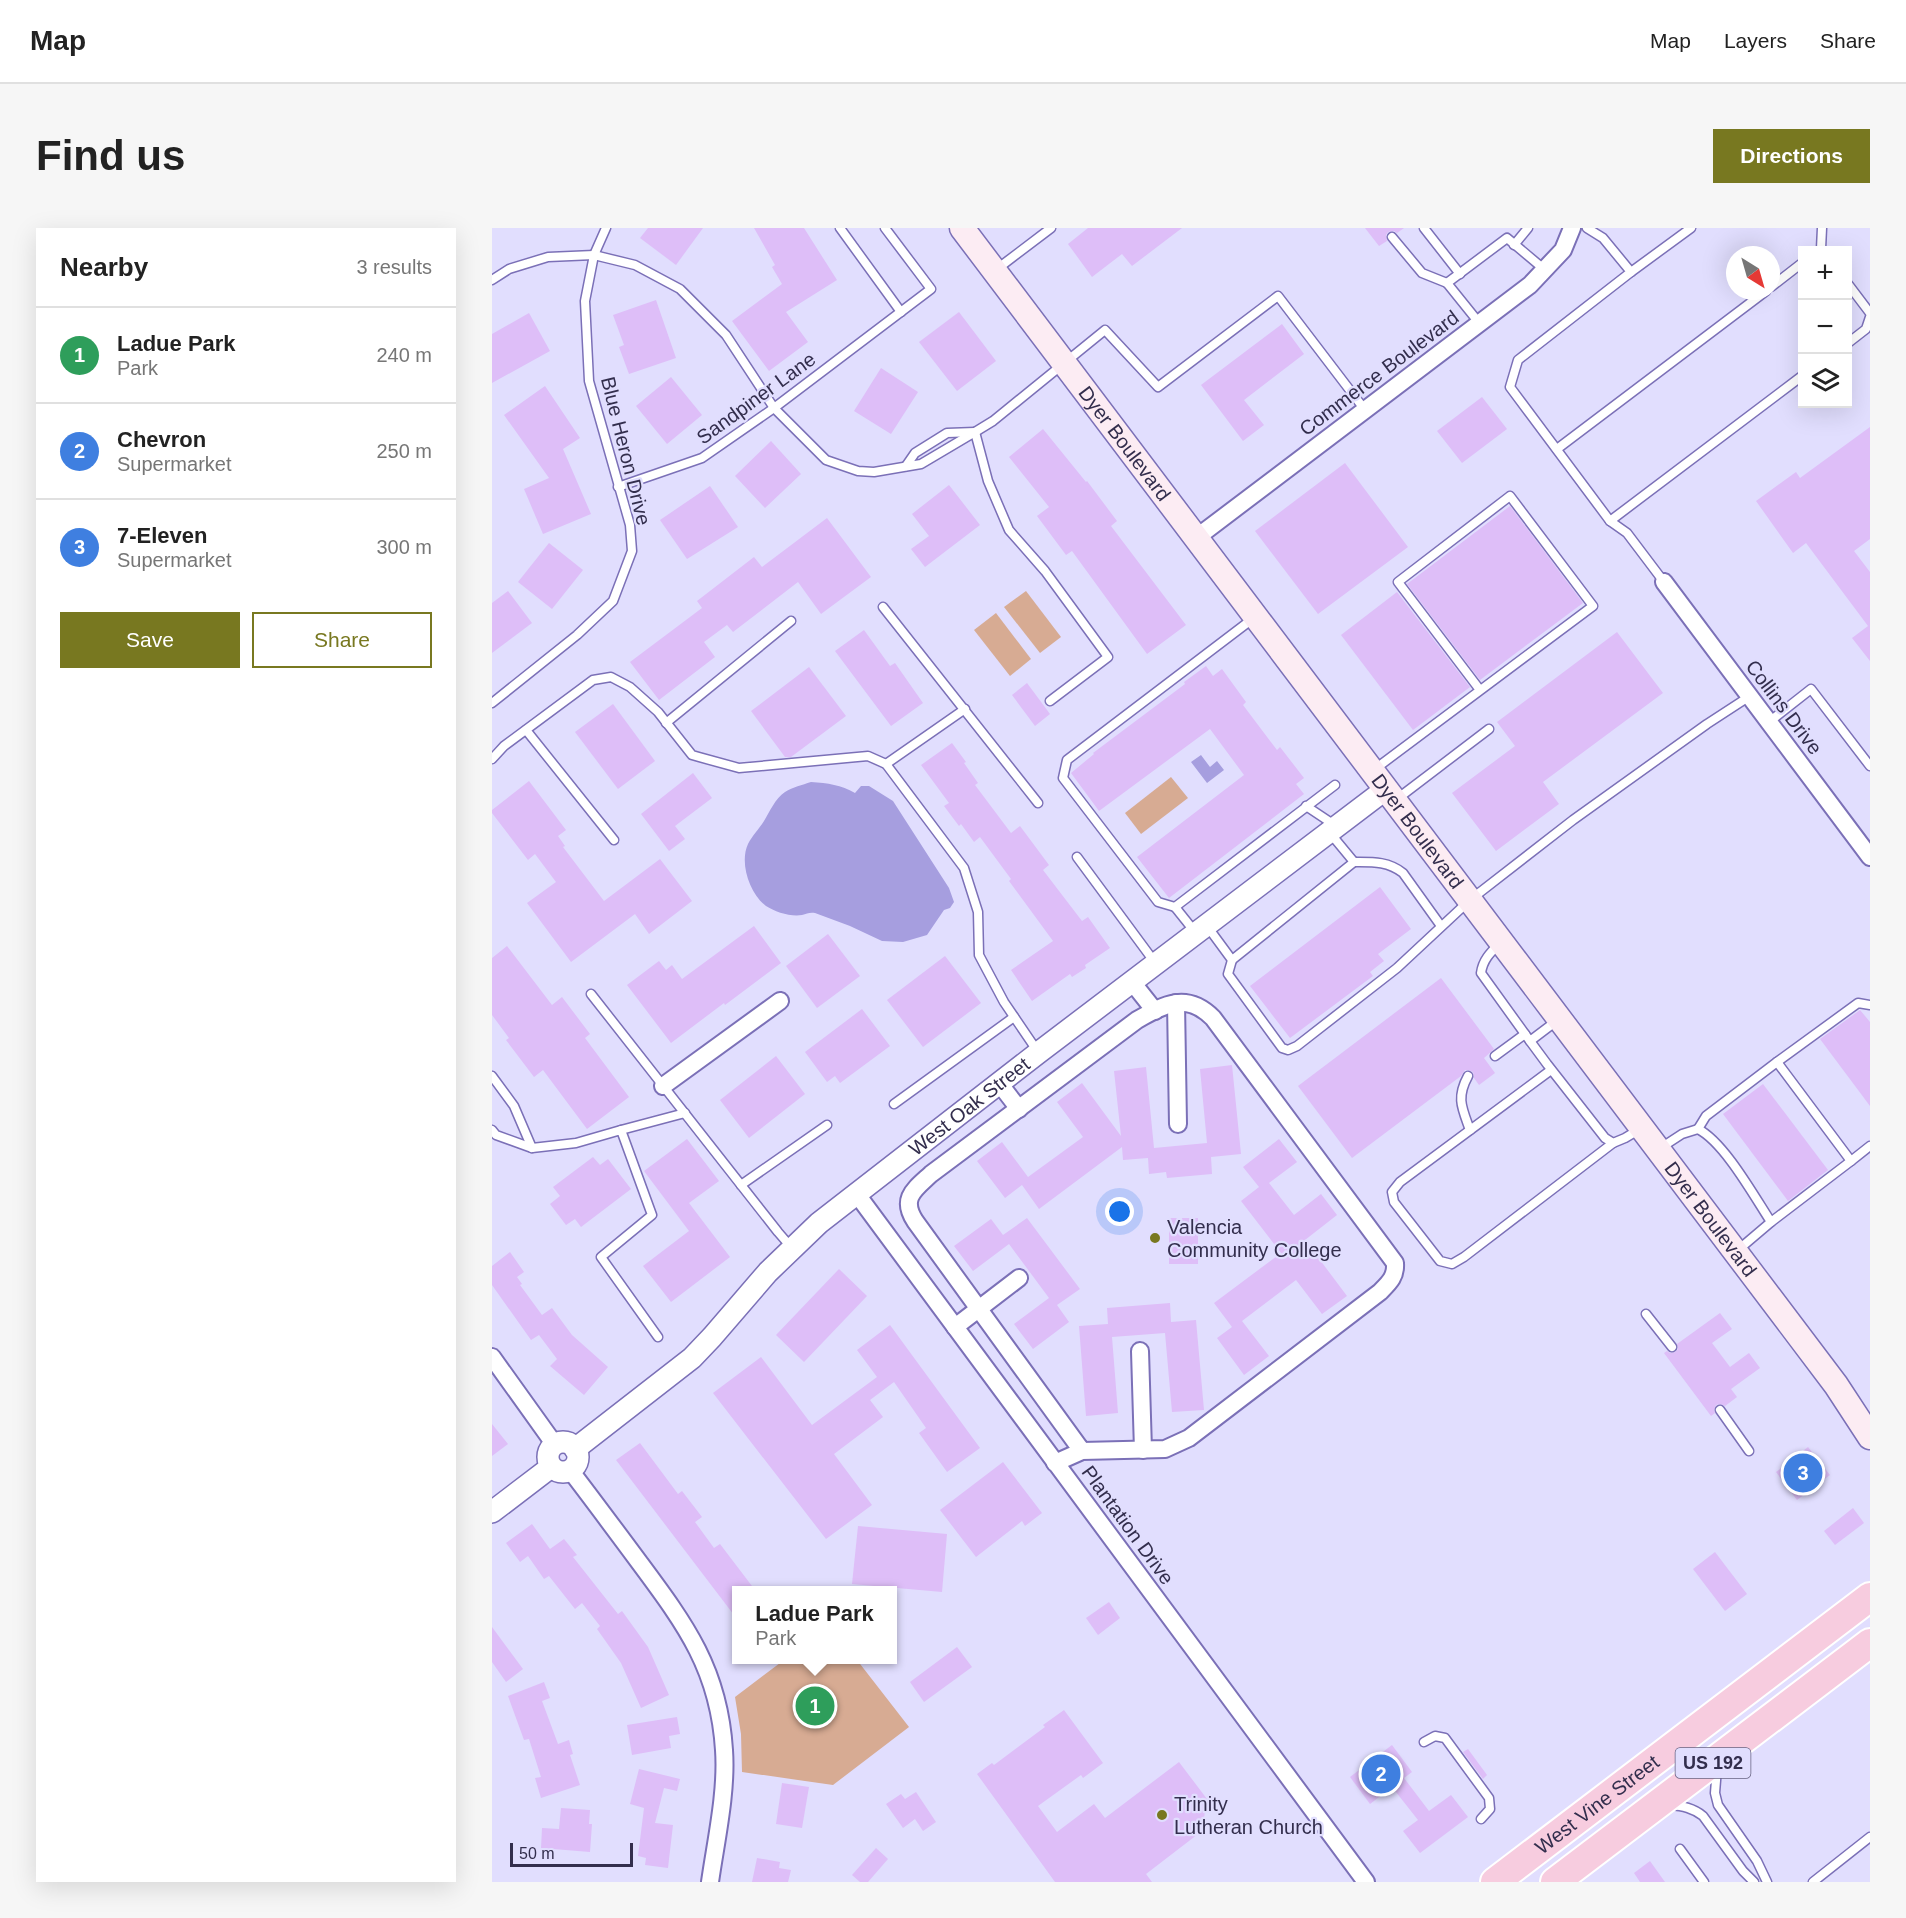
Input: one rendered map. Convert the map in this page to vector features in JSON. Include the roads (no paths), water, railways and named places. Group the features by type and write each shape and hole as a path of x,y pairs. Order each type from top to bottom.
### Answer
{"highway":[{"name":"West Vine Street","path":"1497,1882 1870,1597"},
{"name":"West Vine Street","path":"1555,1882 1870,1643"}],"main road":[{"name":"Dyer Boulevard","path":"962,228 1836,1385 1870,1437"}],"street":[{"name":"Commerce Boulevard","path":"1196,538 1530,285 1563,250 1572,228"},
{"name":"Collins Drive","path":"1664,582 1870,857"},
{"name":"West Oak Street","path":"565,1447 692,1358 792,1247 856,1193 1333,830 1384,787"},
{"path":"1132,982 1155,1011"},
{"path":"663,1086 780,1001"},
{"path":"1176,1003 1178,1124"},
{"path":"1055,1463 1082,1451 1165,1449 1189,1438 1380,1292 1392,1280 1396,1272 1395,1263 1213,1018 1193,1003 1176,1003 1137,1020 931,1174 912,1192 908,1203 908,1210 1082,1451"},
{"path":"999,1083 1019,1108"},
{"name":"Plantation Drive","path":"856,1193 1366,1882"},
{"path":"955,1327 1019,1278"},
{"path":"1140,1351 1143,1450"},
{"path":"492,1357 577,1460 492,1512"},
{"path":"561,1468 676,1612 695,1643 708,1671 717,1699 724,1753 723,1786 710,1882"}],"lane":[{"name":"Blue Heron Drive","path":"492,703 577,635 614,601 632,551 630,525 589,381 585,302 594,255 606,228"},
{"path":"840,228 901,312"},
{"name":"Sandpiner Lane","path":"618,487 702,458 774,408 931,289 885,228"},
{"path":"995,271 1051,228"},
{"path":"1424,228 1460,274"},
{"path":"1505,228 1507,238 1545,270"},
{"path":"1514,245 1528,228"},
{"path":"1587,228 1603,238 1632,272"},
{"path":"1664,582 1627,533 1610,521 1510,387 1518,360 1691,228"},
{"path":"1821,246 1822,228"},
{"path":"1392,237 1422,273 1447,283 1480,324"},
{"path":"1447,283 1507,238"},
{"path":"492,280 509,269 549,257 594,255 636,265 680,289 726,335 774,408 825,460 858,471 874,472 921,464 993,421 1105,330 1158,387 1278,296 1365,410"},
{"path":"1780,280 1798,267"},
{"path":"1852,290 1870,315 1866,329 1852,340"},
{"path":"1557,449 1754,300"},
{"path":"1610,521 1798,380"},
{"path":"906,466 915,453 947,433 975,432"},
{"path":"975,432 988,481 1009,530 1045,571 1108,657 1050,701"},
{"path":"1384,787 1480,690 1593,606 1510,496 1398,582 1480,690"},
{"path":"883,607 1038,802"},
{"path":"1232,960 1175,907 1158,902 1063,778 1066,760 1255,616"},
{"path":"666,723 791,621"},
{"path":"492,759 504,746 593,680 611,677 630,687 658,712 692,755 739,768 868,756 886,764 964,868 978,912 980,956 1014,1017 1038,1053"},
{"path":"1769,722 1811,689 1870,766"},
{"path":"1442,926 1403,873 1382,863 1354,862 1232,960 1228,974 1282,1048 1288,1050 1297,1046 1397,968 1470,900 1573,820 1750,696"},
{"path":"886,764 965,709"},
{"path":"1384,787 1489,729"},
{"path":"526,730 614,840"},
{"path":"1175,907 1335,784"},
{"path":"1306,806 1333,830 1354,862"},
{"path":"1077,857 1156,964"},
{"path":"1501,942 1487,956 1481,973 1551,1070 1605,1138 1613,1143"},
{"path":"591,994 792,1247"},
{"path":"1658,1150 1682,1134 1698,1129 1706,1116 1858,1003 1870,1005"},
{"path":"894,1104 1014,1017"},
{"path":"1495,1056 1559,1019"},
{"path":"1778,1062 1851,1161"},
{"path":"1551,1070 1400,1182 1392,1192 1394,1202 1440,1261 1452,1264 1464,1257 1613,1143 1641,1128"},
{"path":"492,1076 514,1106 532,1148"},
{"path":"1468,1076 1461,1089 1462,1107 1470,1130"},
{"path":"492,1131 496,1135 532,1148 576,1143 685,1113"},
{"path":"741,1185 827,1125"},
{"path":"1698,1129 1707,1133 1737,1169 1771,1222"},
{"path":"621,1130 652,1215 601,1257 658,1337"},
{"path":"1735,1252 1870,1146"},
{"path":"1646,1314 1672,1347"},
{"path":"1720,1410 1749,1451"},
{"path":"1424,1742 1435,1736 1445,1738 1491,1803 1490,1809 1481,1819"},
{"path":"1719,1758 1715,1782 1718,1805 1757,1861 1767,1882"},
{"path":"1658,1804 1696,1810 1754,1882"},
{"path":"1813,1882 1870,1837"},
{"path":"1680,1849 1704,1882"}],"place":[{"name":"Valencia Community College","path":"1155,1238"},
{"name":"7-Eleven","path":"1803,1473"},
{"name":"Ladue Park","path":"815,1706"},
{"name":"Chevron","path":"1381,1774"},
{"name":"Trinity Lutheran Church","path":"1162,1815"}]}
